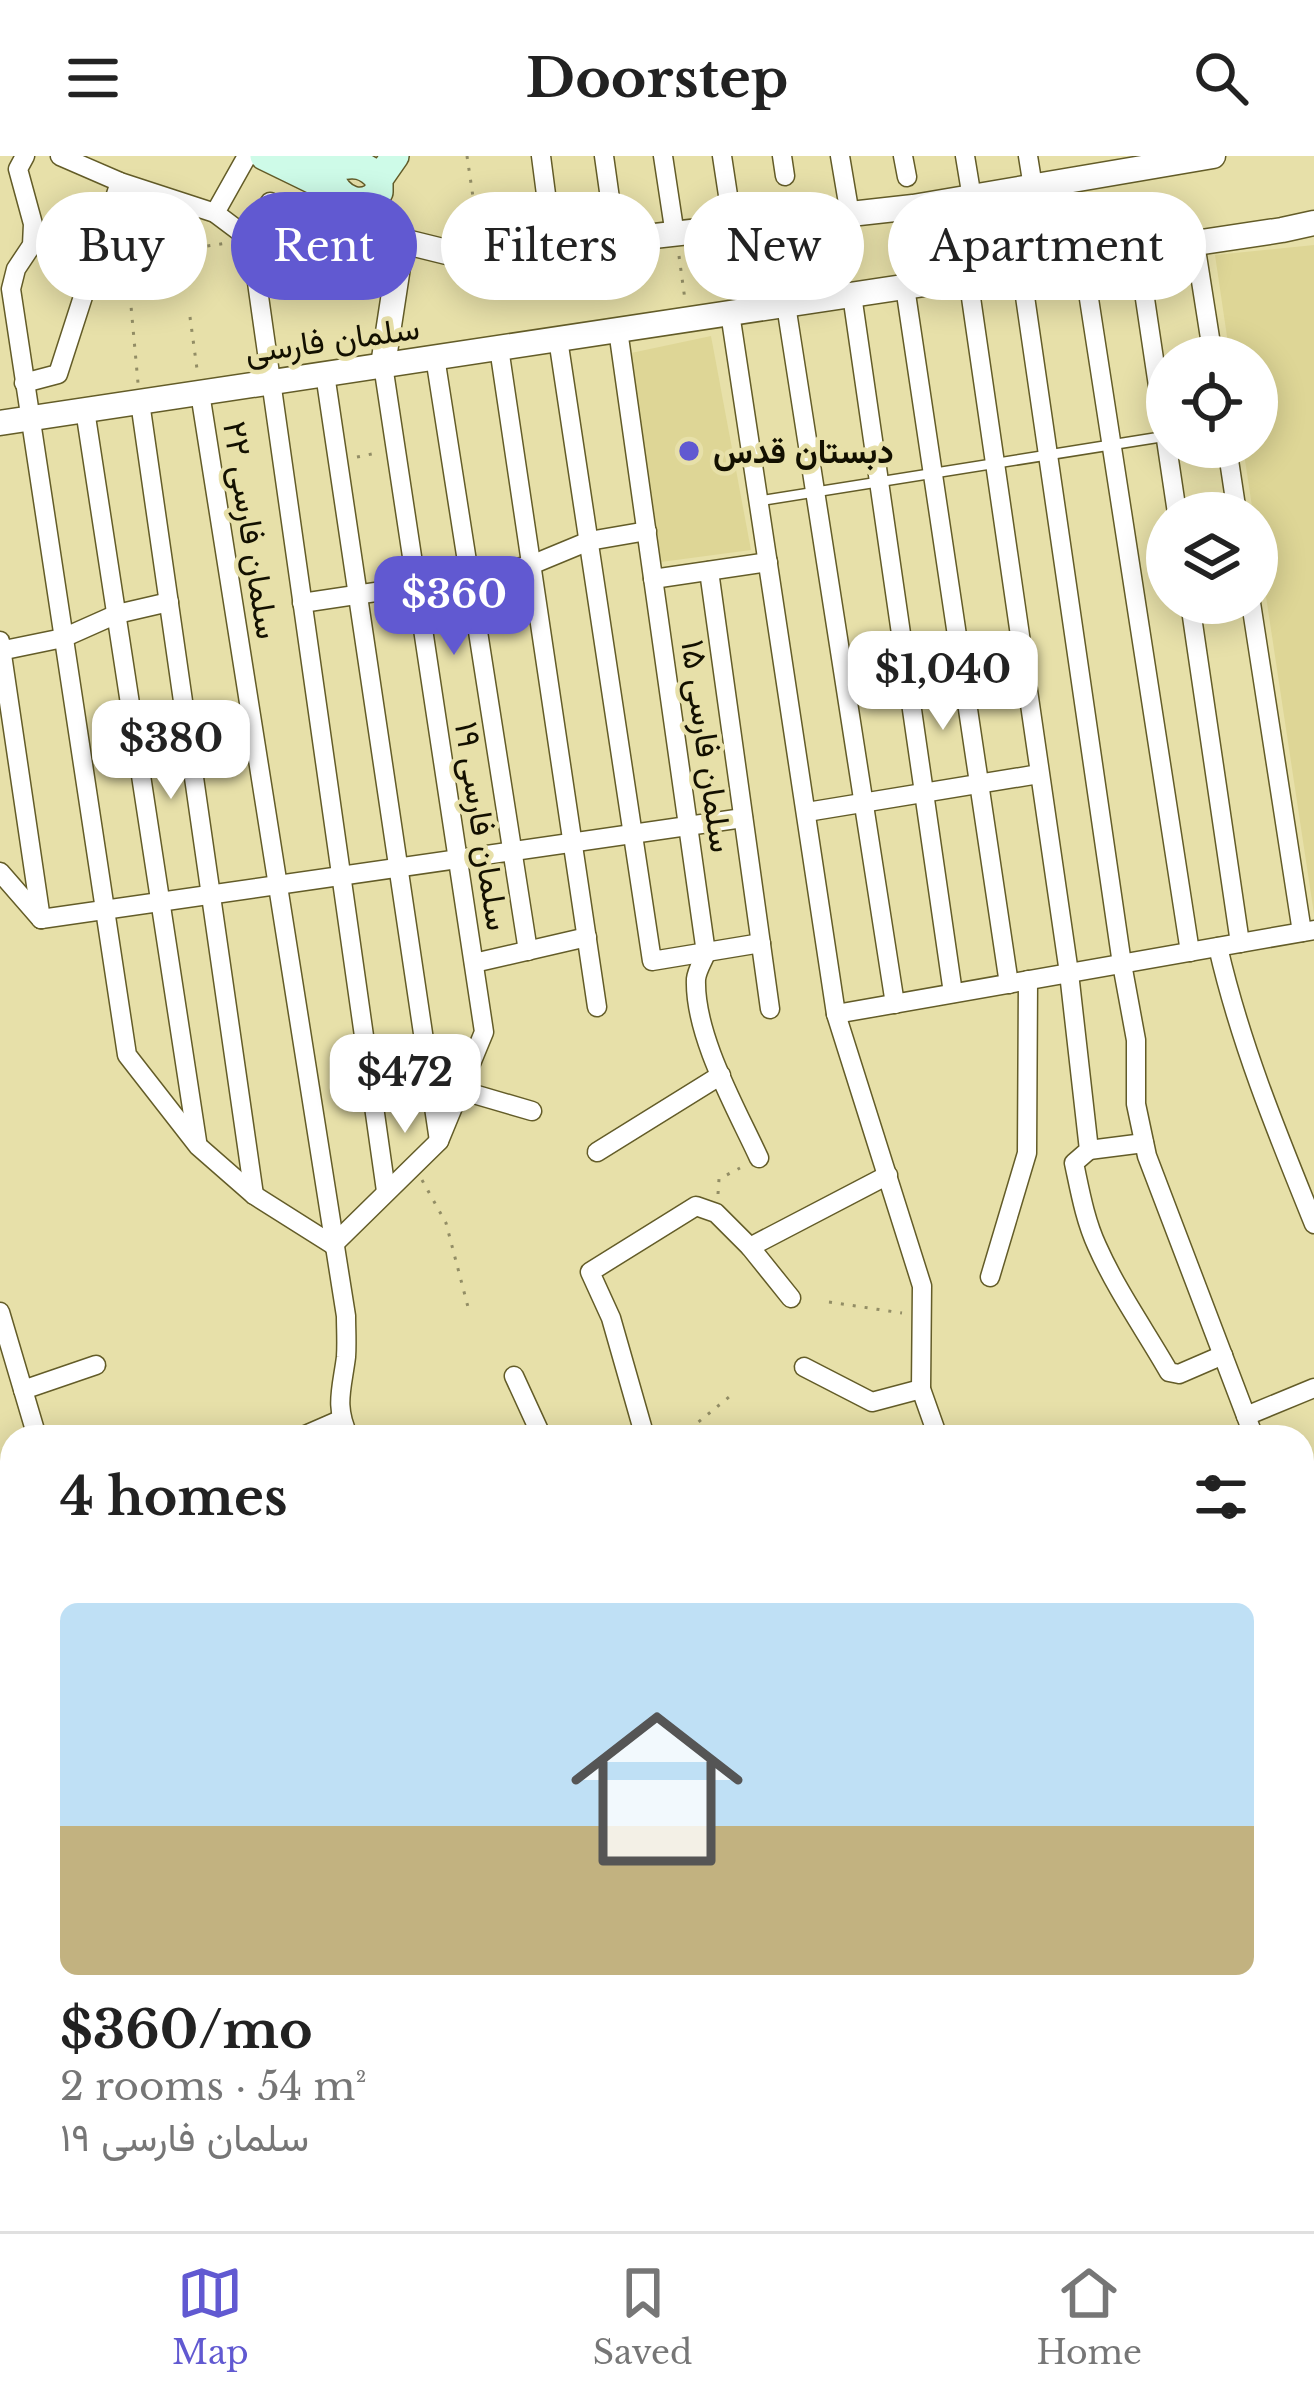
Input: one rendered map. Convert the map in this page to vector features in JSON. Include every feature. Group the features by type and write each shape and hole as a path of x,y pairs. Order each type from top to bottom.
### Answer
{"main road":[{"path":"263,156 346,173"},
{"path":"305,156 346,173 371,200 387,168"}],"street":[{"path":"25,156 18,169 32,224 32,245 8,271 127,1055 198,1146 254,1195 333,1245"},
{"path":"60,156 148,192"},
{"path":"215,213 247,156"},
{"path":"541,156 546,192"},
{"path":"604,156 609,192"},
{"path":"663,156 675,235"},
{"path":"722,156 728,192"},
{"path":"841,156 842,192"},
{"path":"903,156 907,177"},
{"path":"965,156 971,192"},
{"path":"1028,156 1033,187"},
{"path":"1005,192 1066,182 1096,166 1213,156"},
{"path":"24,383 58,374 121,182"},
{"path":"207,210 231,225"},
{"name":"سلمان فارسی","path":"1206,241 1314,223"},
{"path":"660,237 684,234"},
{"path":"259,300 386,1191"},
{"path":"383,365 392,300"},
{"name":"سلمان فارسی","path":"0,423 817,300"},
{"path":"849,300 953,993"},
{"path":"907,300 979,784 1018,982 1028,1153 990,1277"},
{"path":"971,300 1069,973 1089,1150"},
{"path":"1026,300 1136,1040 1136,1104 1144,1143 1249,1425"},
{"path":"1087,300 1190,952"},
{"path":"1145,300 1151,336"},
{"path":"1204,300 1210,336"},
{"path":"786,305 895,1004"},
{"path":"730,313 836,1014 922,1286 921,1389 934,1425"},
{"name":"سلمان فارسی ۱۵","path":"618,330 706,953 696,976 702,1018 711,1054 759,1158"},
{"path":"558,339 652,961 761,944"},
{"path":"499,348 597,1007"},
{"path":"435,357 528,951"},
{"name":"سلمان فارسی ۱۹","path":"333,1245 440,1141 484,1032 383,365"},
{"path":"325,374 440,1141"},
{"name":"سلمان فارسی ۲۲","path":"200,393 346,1316 346,1355 339,1391 344,1425"},
{"path":"140,402 254,1195"},
{"path":"85,410 198,1146"},
{"path":"302,603 469,578 531,565 589,541 647,531"},
{"path":"653,579 768,562"},
{"path":"709,571 770,1009"},
{"path":"1,651 63,638 117,614 169,602"},
{"path":"1193,624 1240,943"},
{"path":"836,1014 1308,931 1255,624"},
{"path":"0,641 41,919"},
{"path":"807,812 1040,774"},
{"path":"41,919 743,818"},
{"path":"0,872 41,919"},
{"path":"474,963 587,938"},
{"path":"1218,947 1264,1102 1314,1224"},
{"path":"597,1152 721,1075"},
{"path":"460,1090 532,1111"},
{"path":"1144,1143 1089,1150 1074,1163 1094,1241 1168,1372 1179,1374 1223,1354"},
{"path":"750,1247 887,1175"},
{"path":"642,1425 611,1318 590,1272 695,1206 716,1214 791,1298"},
{"path":"0,1316 34,1425"},
{"path":"22,1390 96,1365"},
{"path":"803,1367 872,1402 921,1389"},
{"path":"514,1376 536,1425"},
{"path":"1246,1416 1314,1388"}],"lane":[{"path":"758,500 1146,439"}],"path":[{"path":"467,156 472,192"},
{"path":"1066,182 1068,192"},
{"path":"675,235 688,319"},
{"path":"130,300 140,402"},
{"path":"190,317 200,393"},
{"path":"338,461 396,448"},
{"path":"716,1214 719,1179 759,1158"},
{"path":"411,1168 428,1186 446,1223 468,1306"},
{"path":"829,1302 922,1316"},
{"path":"695,1425 734,1393"}],"shaded area":[{"path":"1314,245 1314,914 1270,624 1278,624 1278,492 1250,492 1246,468 1278,468 1278,336 1227,336 1215,255"},
{"name":"دبستان قدس","path":"711,336 751,550 661,562 631,353"}],"place":[{"name":"دبستان قدس","path":"689,451"}]}
